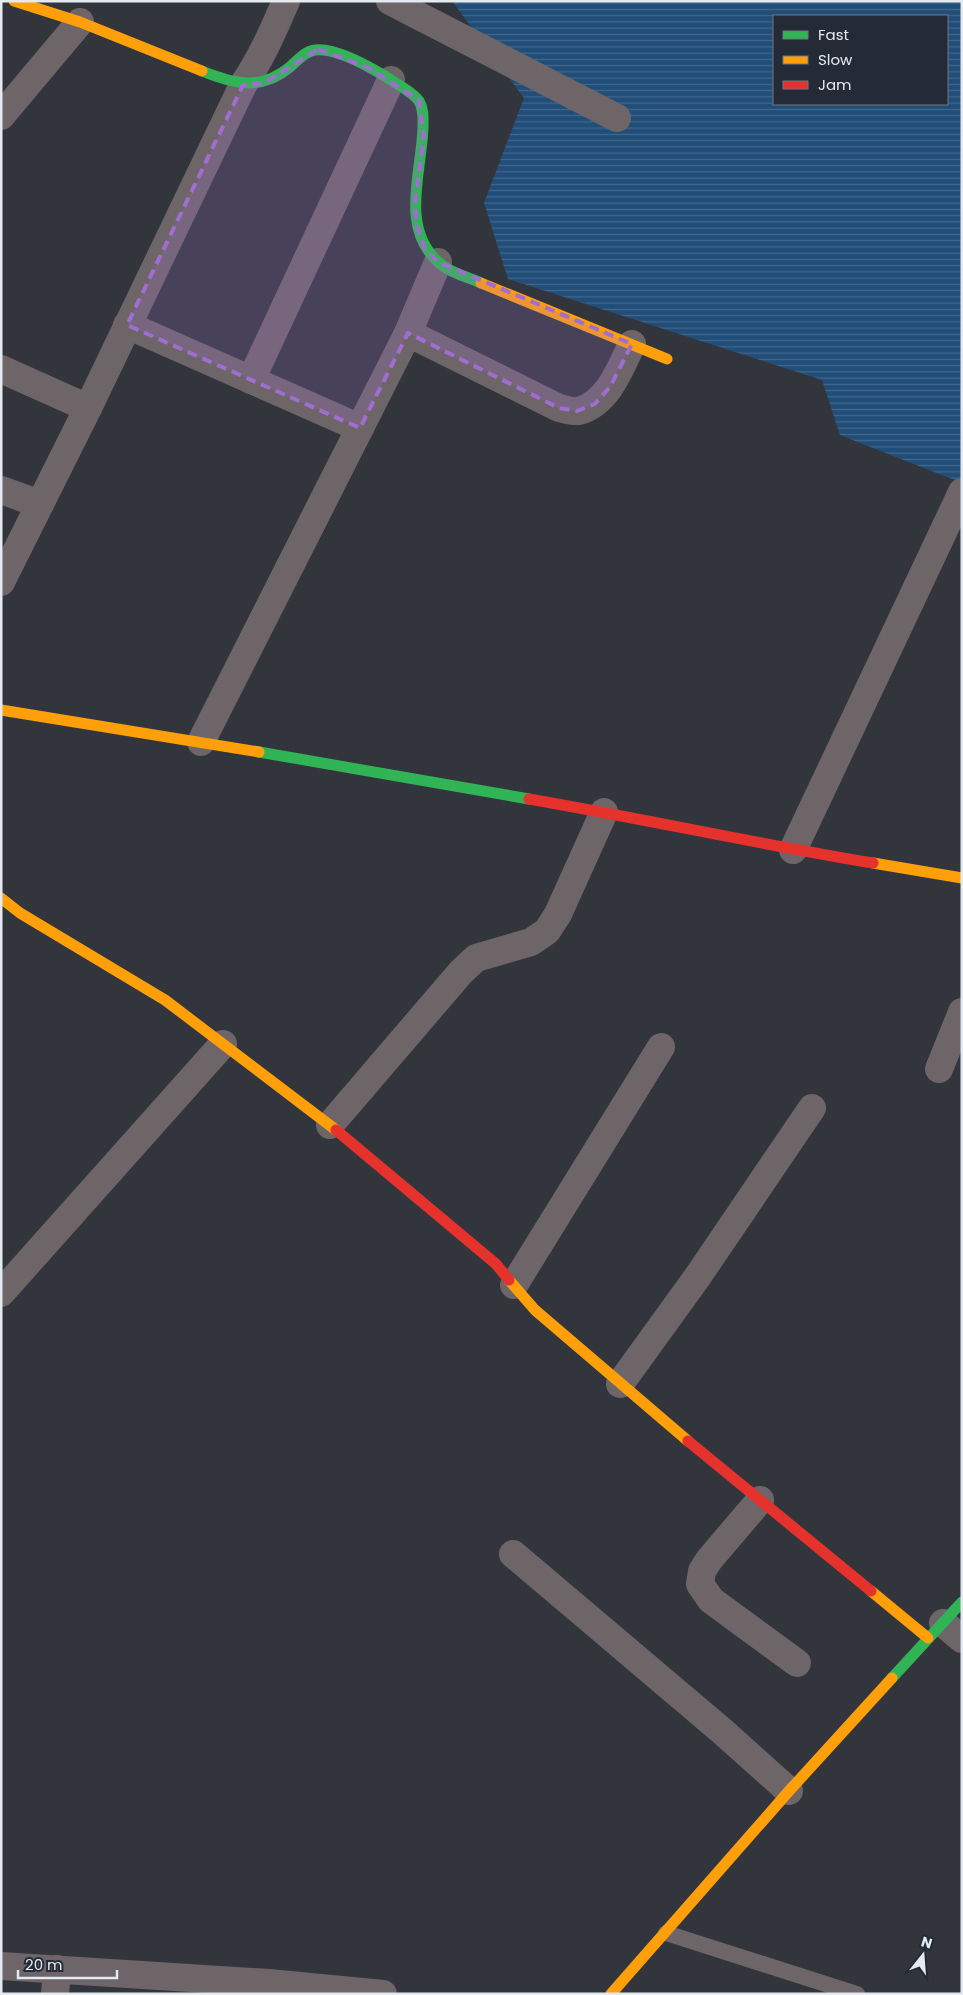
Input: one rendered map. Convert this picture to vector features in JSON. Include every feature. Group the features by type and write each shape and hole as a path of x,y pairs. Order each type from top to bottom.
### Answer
{"street":[{"path":"14,1 80,22 221,79 243,85 264,83 283,74 304,54 318,49 342,56 403,86 419,100 423,114 424,137 416,204 417,226 425,249 438,262 467,277 667,359"},
{"path":"1,582 88,408 243,85 258,64 286,1"},
{"path":"390,1 616,118"},
{"path":"1,116 80,22"},
{"path":"251,380 391,80"},
{"path":"201,742 408,333 438,262"},
{"path":"127,325 360,428"},
{"path":"408,333 559,408 577,411 596,404 610,386 632,344"},
{"path":"1,369 88,408"},
{"path":"1,490 40,504"},
{"path":"793,850 962,492"},
{"path":"1,710 201,742 604,812 793,850 962,878"},
{"path":"330,1126 461,972 476,958 531,942 547,931 558,914 604,812"},
{"path":"1,898 20,913 164,1000 330,1126 496,1264 548,1322 760,1500 944,1634"},
{"path":"939,1069 962,1012"},
{"path":"1,1293 223,1044"},
{"path":"514,1285 661,1047"},
{"path":"620,1384 698,1276 812,1108"},
{"path":"760,1500 709,1560 702,1571 700,1584 711,1600 797,1663"},
{"path":"513,1554 722,1731 789,1791"},
{"path":"610,1994 666,1933 789,1791 944,1634 962,1602"},
{"path":"1,1966 56,1981 162,1985 270,1983 383,1994"}],"lane":[{"path":"666,1933 857,1994"}],"highlighted area":[{"path":"318,49 369,68 419,100 424,137 415,204 417,226 425,249 438,262 632,344 610,387 595,404 577,411 559,408 408,333 360,428 127,325 243,85 264,83"}],"water":[{"path":"452,1 962,1 962,483 840,435 822,380 508,279 484,203 524,98"}],"traffic: fast":[{"path":"202,71 236,82 258,82 269,80 279,75 308,52 325,50 347,56 381,74 415,96 422,107 423,114 422,144 416,197 416,215 419,231 426,247 441,265 481,283"},
{"path":"259,752 529,799"},
{"path":"892,1678 962,1602"}],"traffic: slow":[{"path":"14,1 80,22 202,71"},
{"path":"481,283 667,359"},
{"path":"1,710 259,752"},
{"path":"873,863 962,878"},
{"path":"1,898 20,913 165,1000 336,1130"},
{"path":"509,1280 535,1310 688,1441"},
{"path":"871,1591 928,1638"},
{"path":"611,1994 789,1791 892,1678"}],"traffic: jam":[{"path":"529,799 873,863"},
{"path":"336,1130 496,1264 509,1280"},
{"path":"688,1441 871,1591"}]}
